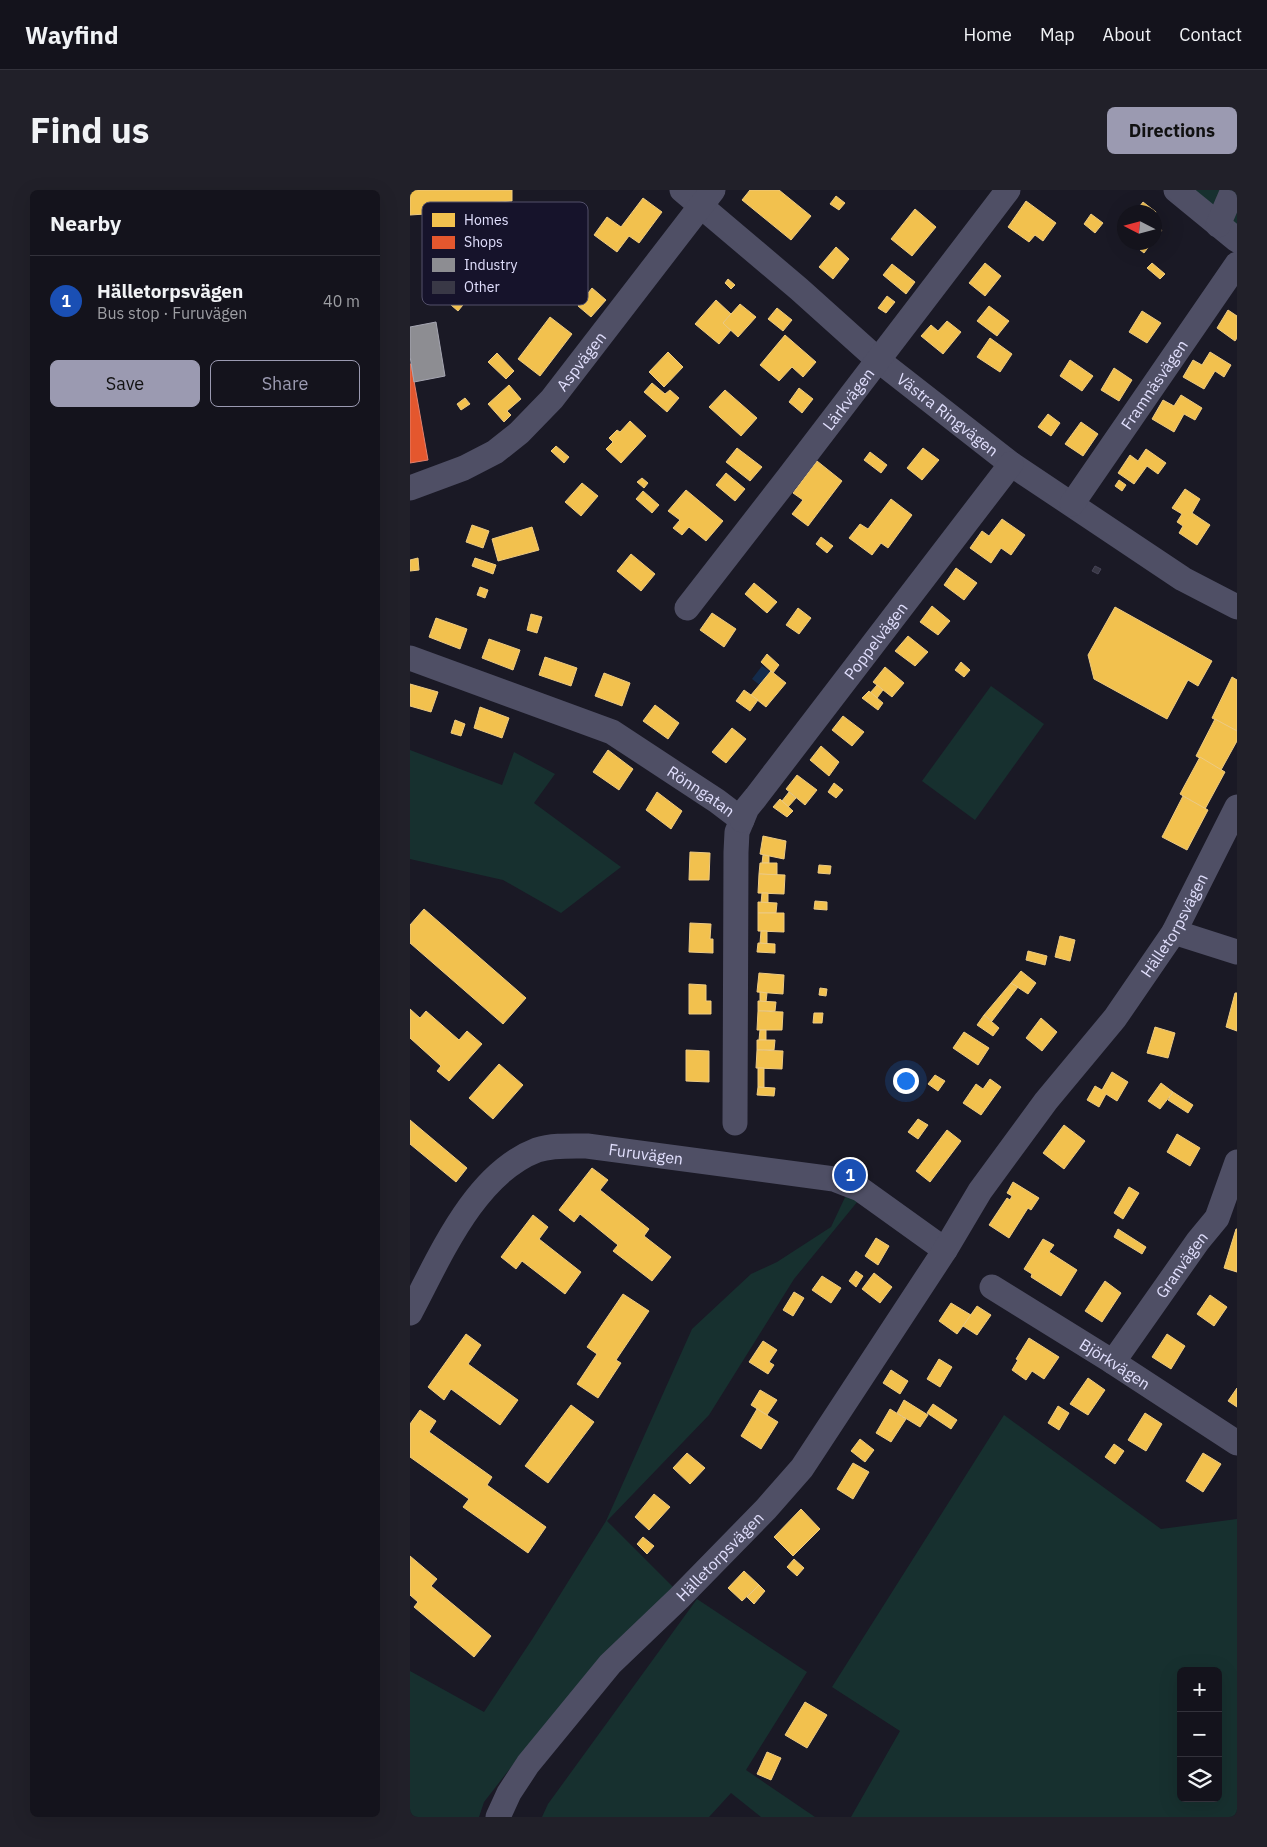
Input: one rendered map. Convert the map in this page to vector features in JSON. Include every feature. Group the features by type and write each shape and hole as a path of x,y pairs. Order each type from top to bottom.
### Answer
{"street":[{"name":"Västra Ringvägen","path":"682,190 707,198 799,289 878,360 1011,464 1183,579 1237,607"},
{"name":"Lärkvägen","path":"687,608 1008,190"},
{"path":"1176,190 1237,240"},
{"path":"1218,225 1233,190"},
{"name":"Aspvägen","path":"410,488 464,468 495,452 552,400 707,198"},
{"name":"Framnäsvägen","path":"1072,504 1237,264"},
{"name":"Poppelvägen","path":"742,820 756,797 1011,464"},
{"name":"Rönngatan","path":"410,658 612,732 701,790 742,820 737,832 736,852 735,1123"},
{"name":"Hälletorpsvägen","path":"498,1817 509,1793 528,1764 605,1670 766,1509 802,1468 945,1250 980,1191 1014,1142 1115,1018 1174,932 1237,807"},
{"path":"1174,932 1237,952"},
{"name":"Furuvägen","path":"410,1313 458,1226 479,1194 496,1175 518,1159 539,1150 561,1146 587,1146 834,1179 860,1189 945,1250"},
{"name":"Granvägen","path":"1113,1362 1198,1241 1217,1218 1237,1162"},
{"name":"Björkvägen","path":"992,1287 1113,1362 1237,1443"}],"green space":[{"path":"1191,190 1237,190 1237,228"},
{"path":"991,686 1044,724 975,820 922,781"},
{"path":"410,750 502,785 514,752 555,774 534,803 621,867 561,913 503,880 410,859"},
{"path":"848,1191 858,1201 794,1279 709,1415 607,1521 673,1587 526,1748 484,1802 479,1817 410,1817 410,1671 484,1712 606,1521 692,1329 751,1274 777,1262 831,1227"},
{"path":"1004,1415 1161,1529 1237,1519 1237,1817 851,1817 900,1731 832,1687"},
{"path":"697,1599 807,1672 746,1770 815,1817 761,1817 731,1793 709,1817 542,1817 548,1804"}],"water":[{"path":"762,666 772,673 761,686 752,679"}],"building: Homes":[{"path":"410,190 512,190 512,201 422,202 422,214 410,215"},
{"path":"750,190 779,190 811,216 791,240 742,200"},
{"path":"836,196 845,203 839,210 830,204"},
{"path":"643,198 662,212 639,243 629,236 617,252 594,235 607,217 621,227"},
{"path":"1026,201 1056,223 1043,241 1035,235 1029,242 1008,227"},
{"path":"915,209 936,227 912,256 891,239"},
{"path":"1091,214 1103,223 1095,233 1084,224"},
{"path":"836,247 849,259 833,279 819,267"},
{"path":"985,263 1001,276 985,296 969,283"},
{"path":"1152,263 1165,274 1160,279 1147,268"},
{"path":"892,264 915,282 906,294 883,275"},
{"path":"728,279 735,285 731,289 725,283"},
{"path":"592,288 606,300 591,317 578,306 588,305 588,293"},
{"path":"887,296 895,302 886,313 878,308"},
{"path":"716,300 731,314 723,323 731,330 719,344 695,324"},
{"path":"740,304 756,317 738,337 723,323"},
{"path":"451,305 463,305 458,311"},
{"path":"989,306 1009,321 997,336 977,321"},
{"path":"777,308 792,320 783,331 768,319"},
{"path":"1228,310 1237,316 1237,338 1235,341 1217,328"},
{"path":"1142,311 1161,323 1147,343 1129,332"},
{"path":"550,317 572,334 540,376 518,359"},
{"path":"947,321 961,332 943,354 921,336 931,325 938,331"},
{"path":"785,335 816,362 803,377 792,367 779,381 760,365"},
{"path":"990,338 1012,354 1000,372 977,357"},
{"path":"668,352 683,367 664,387 649,372"},
{"path":"1210,352 1231,365 1224,377 1215,371 1204,389 1183,377 1193,360 1202,365"},
{"path":"497,353 514,371 506,379 488,362"},
{"path":"1070,360 1093,376 1082,391 1060,376"},
{"path":"1114,368 1132,380 1119,401 1101,390"},
{"path":"652,383 665,394 670,390 679,398 667,412 644,392"},
{"path":"509,385 521,399 507,411 511,415 504,422 488,404"},
{"path":"799,388 813,399 802,413 789,402"},
{"path":"725,390 757,418 741,436 709,407"},
{"path":"1181,395 1202,408 1195,420 1184,414 1174,432 1152,419 1163,400 1174,406"},
{"path":"465,398 470,404 461,410 457,404"},
{"path":"1048,414 1060,423 1051,436 1038,427"},
{"path":"630,421 646,436 621,463 606,449 613,442 609,438 617,430 620,432"},
{"path":"1081,422 1098,434 1083,456 1065,444"},
{"path":"556,446 569,457 564,463 551,451"},
{"path":"737,448 762,467 750,481 726,462"},
{"path":"923,448 939,460 922,480 907,468"},
{"path":"1146,449 1166,463 1158,474 1147,466 1134,484 1118,473 1130,455 1138,461"},
{"path":"870,452 887,465 881,473 864,460"},
{"path":"817,461 842,481 808,526 792,514 803,500 793,493"},
{"path":"726,473 745,489 735,501 716,485"},
{"path":"642,478 648,483 644,488 637,482"},
{"path":"1119,480 1126,485 1122,491 1115,486"},
{"path":"582,483 598,496 581,516 565,502"},
{"path":"1185,489 1200,499 1192,513 1210,525 1197,545 1179,533 1183,526 1177,522 1182,514 1172,508"},
{"path":"686,490 723,521 706,541 689,527 682,535 673,528 680,520 668,511"},
{"path":"643,491 659,505 652,513 636,499"},
{"path":"891,499 912,515 888,548 881,543 872,555 849,538 860,524 868,529"},
{"path":"1002,519 1025,535 1011,555 1001,548 991,563 970,548 982,531 989,536"},
{"path":"472,525 489,531 483,548 466,542"},
{"path":"532,527 539,550 498,561 492,539"},
{"path":"821,537 833,546 827,553 816,544"},
{"path":"631,554 655,574 641,591 617,571"},
{"path":"418,558 419,570 410,571 410,560"},
{"path":"475,558 496,565 493,574 472,566"},
{"path":"956,568 977,583 964,600 944,585"},
{"path":"754,583 777,602 767,613 745,594"},
{"path":"480,587 488,590 485,598 477,595"},
{"path":"932,606 950,621 938,635 920,622"},
{"path":"1115,607 1212,661 1198,686 1188,680 1167,719 1094,679 1088,655"},
{"path":"798,608 811,618 799,634 786,625"},
{"path":"712,613 736,629 724,647 700,630"},
{"path":"531,614 542,617 537,633 527,630"},
{"path":"436,618 467,629 460,649 429,637"},
{"path":"908,636 928,652 915,666 895,651"},
{"path":"489,639 520,650 513,670 482,658"},
{"path":"767,654 779,665 773,673 761,662"},
{"path":"545,657 577,668 571,686 539,675"},
{"path":"961,662 970,670 964,677 955,670"},
{"path":"885,667 904,683 892,697 873,682"},
{"path":"771,671 786,683 766,707 751,695"},
{"path":"604,673 630,683 622,706 595,696"},
{"path":"1232,677 1237,680 1237,731 1212,718"},
{"path":"410,684 438,692 431,712 410,706"},
{"path":"877,685 883,690 877,698 870,693"},
{"path":"744,690 758,700 750,711 736,701"},
{"path":"869,691 883,703 878,710 862,698"},
{"path":"655,705 679,723 668,739 643,721"},
{"path":"480,707 509,718 502,738 474,728"},
{"path":"843,716 864,732 852,746 832,730"},
{"path":"1215,719 1237,731 1237,741 1221,770 1196,756"},
{"path":"455,720 465,724 461,736 451,733"},
{"path":"732,728 746,739 726,763 712,752"},
{"path":"821,746 839,762 829,776 810,760"},
{"path":"608,750 633,769 619,790 593,772"},
{"path":"1200,757 1225,772 1205,809 1180,794"},
{"path":"797,775 817,790 805,805 786,789"},
{"path":"834,783 843,790 836,798 828,792"},
{"path":"657,792 682,811 671,829 646,810"},
{"path":"789,792 796,798 788,807 782,801"},
{"path":"1183,796 1208,810 1187,850 1162,837"},
{"path":"780,799 793,811 787,817 773,807"},
{"path":"763,836 786,841 784,859 760,854"},
{"path":"690,852 710,853 709,880 689,880"},
{"path":"763,855 769,856 769,863 762,863"},
{"path":"760,863 777,863 777,875 759,874"},
{"path":"819,865 831,866 830,874 818,873"},
{"path":"759,874 785,875 784,894 758,893"},
{"path":"762,893 768,893 768,903 761,903"},
{"path":"815,901 827,902 827,910 814,909"},
{"path":"758,902 777,903 776,913 758,913"},
{"path":"424,909 526,998 503,1024 410,943 410,925"},
{"path":"758,913 784,913 784,932 758,931"},
{"path":"690,923 711,924 710,939 713,939 713,953 689,952"},
{"path":"761,931 767,931 767,944 760,943"},
{"path":"1060,936 1075,940 1070,961 1055,957"},
{"path":"758,943 775,944 775,953 757,952"},
{"path":"1028,951 1047,956 1045,965 1026,960"},
{"path":"1021,971 1036,983 1028,994 1011,983"},
{"path":"759,973 784,975 783,994 757,992"},
{"path":"1011,983 1018,987 992,1021 984,1015"},
{"path":"689,984 706,985 706,1001 711,1001 711,1014 689,1014"},
{"path":"820,988 827,989 826,996 819,995"},
{"path":"760,992 767,993 766,1002 760,1001"},
{"path":"1235,993 1237,993 1237,1031 1226,1027"},
{"path":"758,1001 776,1002 775,1011 758,1011"},
{"path":"410,1009 420,1018 426,1011 459,1040 467,1031 482,1044 449,1081 437,1071 441,1066 410,1038"},
{"path":"758,1011 783,1012 782,1030 757,1030"},
{"path":"814,1013 823,1013 822,1023 813,1023"},
{"path":"984,1015 999,1028 993,1036 977,1025"},
{"path":"1041,1018 1057,1032 1042,1051 1026,1038"},
{"path":"1155,1027 1175,1033 1168,1058 1147,1053"},
{"path":"760,1030 766,1030 766,1040 759,1040"},
{"path":"964,1032 989,1048 978,1065 953,1048"},
{"path":"757,1040 775,1040 774,1050 757,1050"},
{"path":"686,1050 709,1051 709,1082 686,1081"},
{"path":"757,1050 783,1051 782,1069 756,1068"},
{"path":"499,1064 523,1085 493,1119 469,1098"},
{"path":"758,1068 764,1068 764,1088 758,1087"},
{"path":"1112,1072 1128,1082 1117,1101 1106,1094 1099,1107 1087,1100 1095,1086 1102,1090"},
{"path":"935,1075 945,1081 938,1091 928,1084"},
{"path":"990,1079 1001,1087 981,1115 963,1103 976,1084 983,1089"},
{"path":"1161,1083 1173,1092 1160,1109 1148,1101"},
{"path":"758,1087 775,1088 774,1096 757,1095"},
{"path":"1173,1092 1193,1105 1188,1113 1168,1100"},
{"path":"918,1119 928,1125 918,1139 908,1132"},
{"path":"410,1120 467,1168 456,1182 410,1144"},
{"path":"1064,1125 1085,1141 1064,1169 1043,1153"},
{"path":"947,1130 961,1141 930,1182 916,1171"},
{"path":"1177,1134 1200,1148 1190,1166 1167,1152"},
{"path":"592,1168 608,1180 600,1190 649,1229 644,1236 671,1257 652,1281 613,1251 618,1245 580,1214 574,1222 559,1210"},
{"path":"1013,1182 1039,1198 1031,1210 1028,1208 1009,1238 989,1225 1007,1198 1010,1200 1012,1196 1007,1193"},
{"path":"1129,1187 1139,1193 1123,1219 1114,1213"},
{"path":"533,1215 548,1227 539,1239 581,1272 565,1294 522,1261 516,1269 501,1257"},
{"path":"1118,1229 1146,1247 1142,1254 1114,1237"},
{"path":"1237,1229 1237,1272 1224,1268"},
{"path":"876,1238 889,1246 878,1265 865,1256"},
{"path":"1043,1239 1054,1245 1049,1252 1077,1270 1061,1296 1031,1277 1032,1274 1024,1269"},
{"path":"856,1271 863,1276 856,1287 849,1281"},
{"path":"874,1273 892,1287 880,1303 862,1289"},
{"path":"822,1276 841,1288 831,1303 812,1290"},
{"path":"1105,1281 1121,1293 1102,1322 1085,1311"},
{"path":"794,1292 804,1298 793,1316 783,1310"},
{"path":"623,1294 649,1311 616,1360 621,1363 598,1398 577,1384 597,1354 587,1347"},
{"path":"1210,1295 1227,1307 1214,1326 1197,1314"},
{"path":"951,1303 971,1315 957,1334 939,1321"},
{"path":"977,1306 991,1315 977,1335 963,1326"},
{"path":"466,1334 481,1345 468,1364 518,1400 500,1425 451,1389 444,1400 428,1387"},
{"path":"1167,1334 1185,1346 1171,1369 1152,1357"},
{"path":"1029,1338 1059,1357 1044,1379 1032,1371 1026,1380 1012,1370 1018,1360 1016,1359"},
{"path":"763,1341 777,1350 769,1362 774,1365 768,1374 749,1362"},
{"path":"939,1359 952,1367 940,1387 927,1379"},
{"path":"891,1370 908,1381 900,1394 883,1383"},
{"path":"1088,1378 1105,1390 1088,1415 1070,1404"},
{"path":"1237,1388 1237,1407 1228,1401"},
{"path":"760,1390 777,1400 767,1415 751,1405"},
{"path":"904,1400 928,1415 920,1427 897,1413"},
{"path":"933,1404 957,1420 951,1429 927,1413"},
{"path":"571,1405 594,1422 548,1483 525,1466"},
{"path":"1058,1406 1069,1413 1059,1430 1048,1423"},
{"path":"757,1409 778,1422 761,1449 741,1436"},
{"path":"890,1409 906,1419 891,1442 876,1433"},
{"path":"420,1410 436,1421 429,1432 492,1477 487,1485 546,1527 528,1553 463,1507 469,1499 410,1457 410,1424"},
{"path":"1145,1413 1162,1424 1146,1451 1128,1440"},
{"path":"860,1439 874,1450 865,1462 851,1451"},
{"path":"1114,1444 1124,1451 1115,1464 1105,1457"},
{"path":"687,1453 705,1468 690,1484 673,1468"},
{"path":"1203,1453 1221,1464 1203,1492 1186,1481"},
{"path":"853,1463 869,1472 853,1499 837,1489"},
{"path":"654,1494 670,1507 649,1530 635,1517"},
{"path":"801,1509 820,1529 793,1556 774,1537"},
{"path":"643,1537 654,1546 647,1554 637,1544"},
{"path":"410,1556 437,1579 431,1586 491,1636 474,1657 414,1607 418,1602 410,1595"},
{"path":"794,1559 804,1568 797,1576 787,1567"},
{"path":"744,1571 759,1585 742,1601 728,1588"},
{"path":"759,1585 765,1591 754,1604 747,1597"},
{"path":"805,1702 827,1715 807,1748 785,1735"},
{"path":"767,1752 781,1758 771,1780 757,1774"}],"building: Shops":[{"path":"410,364 428,460 410,463"}],"building: Industry":[{"path":"436,322 445,376 414,382 410,356 410,327"}],"building: Other":[{"path":"1095,566 1101,569 1098,574 1092,571"}],"place":[{"name":"Hälletorpsvägen","path":"850,1175"}]}
